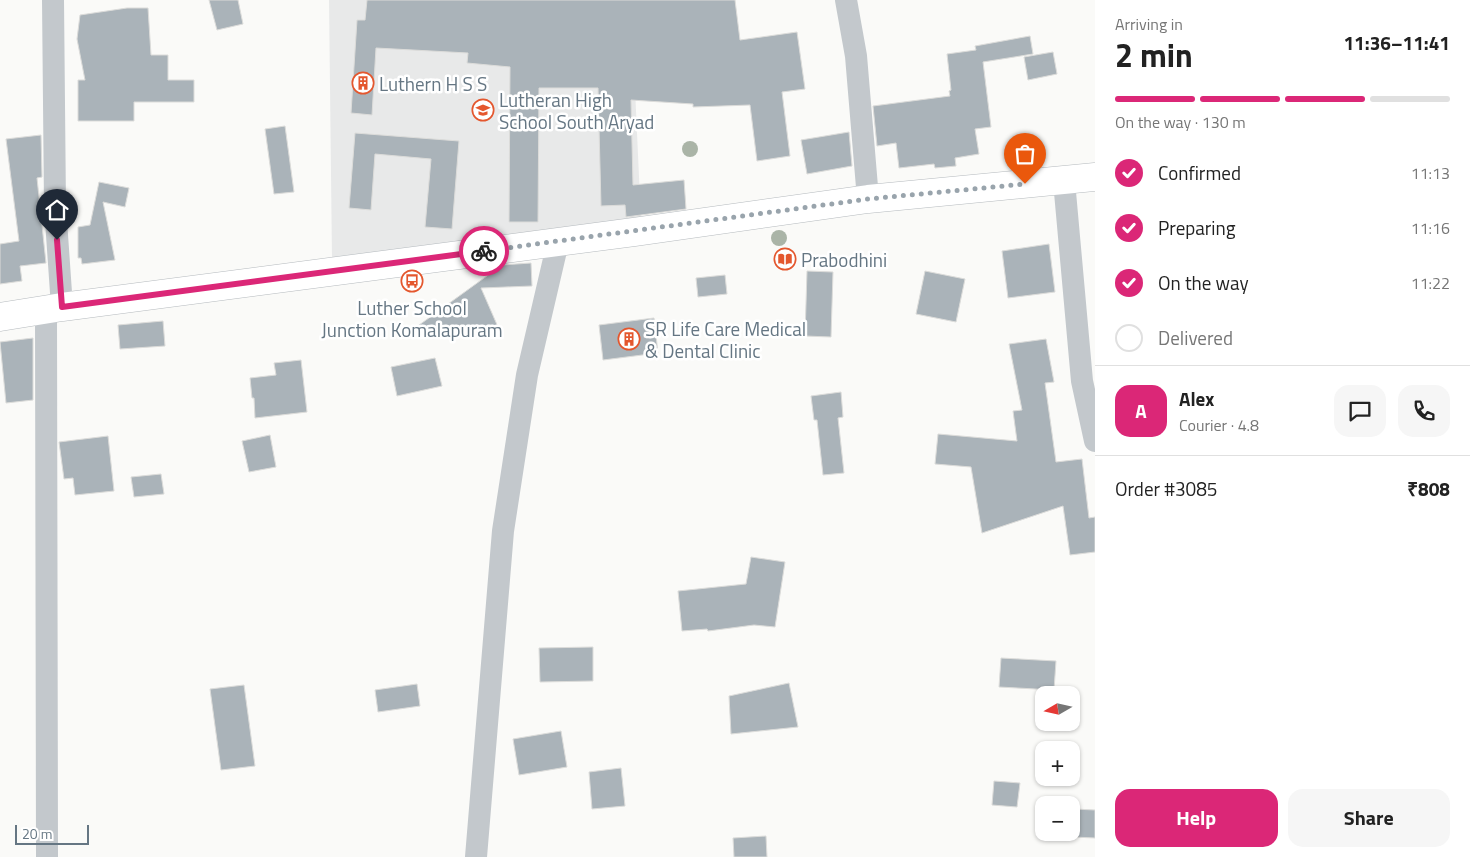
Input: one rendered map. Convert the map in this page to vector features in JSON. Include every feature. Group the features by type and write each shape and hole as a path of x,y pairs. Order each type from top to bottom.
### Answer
{"main road":[{"path":"0,317 868,199 1095,177"}],"street":[{"path":"47,857 55,206 53,0"},
{"path":"846,0 856,56 868,199"},
{"path":"1064,180 1082,381 1095,441"},
{"path":"476,857 503,532 527,375 558,242"}],"shaded area":[{"name":"Lutheran High School South Aryad","path":"329,0 631,0 641,221 332,260"}],"building":[{"path":"209,0 238,0 243,24 217,30"},
{"path":"367,0 735,0 740,40 797,32 805,89 782,92 790,156 757,161 750,105 693,107 693,104 631,100 633,185 684,180 686,209 626,217 625,205 601,206 598,88 539,88 538,222 509,222 510,67 467,63 468,53 376,48 372,115 351,113 357,20 365,20"},
{"path":"127,8 148,8 151,55 168,55 168,80 194,80 194,102 134,102 134,121 78,121 78,80 85,80 77,39 80,15"},
{"path":"1030,36 1033,54 983,62 991,127 975,129 979,154 955,158 956,166 935,168 934,164 899,168 896,143 877,146 873,106 950,96 947,54 976,50 975,46"},
{"path":"1053,52 1057,74 1028,80 1024,57"},
{"path":"285,126 294,192 274,194 265,129"},
{"path":"849,132 852,166 807,174 801,140"},
{"path":"355,133 459,141 452,229 425,227 431,159 375,154 371,210 349,208"},
{"path":"41,135 42,177 37,178 46,263 20,266 22,281 0,284 0,244 19,241 6,139"},
{"path":"99,182 129,188 125,207 103,202 115,260 82,264 81,258 78,258 78,227 90,225"},
{"path":"1049,244 1055,292 1008,298 1002,251"},
{"path":"531,263 532,286 481,288 498,327 415,328 502,265"},
{"path":"807,271 833,272 831,337 805,336"},
{"path":"925,271 965,279 956,322 916,314"},
{"path":"725,275 727,294 698,297 696,278"},
{"name":"SR Life Care Medical & Dental Clinic","path":"654,318 658,353 603,360 599,325"},
{"path":"163,321 165,346 120,349 118,325"},
{"path":"33,338 33,400 6,403 0,342"},
{"path":"1046,339 1054,382 1045,383 1056,462 1082,459 1089,518 1095,517 1095,552 1070,555 1063,506 982,533 971,467 935,464 938,434 1017,441 1013,411 1022,410 1009,344"},
{"path":"435,358 442,386 397,396 391,367"},
{"path":"301,360 307,412 255,418 250,378 276,375 274,363"},
{"path":"841,392 843,417 838,418 844,473 823,475 817,420 814,420 811,396"},
{"path":"270,435 276,467 249,472 242,441"},
{"path":"108,436 114,491 75,495 73,478 64,479 59,442"},
{"path":"161,474 164,494 134,497 131,477"},
{"path":"751,557 785,562 775,627 754,625 708,631 707,629 682,631 678,591 746,584"},
{"path":"593,647 593,681 540,682 539,648"},
{"path":"1001,658 1056,661 1054,686 1035,686 1035,689 999,687"},
{"path":"789,683 798,727 731,734 729,696"},
{"path":"417,684 420,706 378,712 375,690"},
{"path":"244,685 255,766 221,770 210,689"},
{"path":"561,731 567,767 519,775 513,739"},
{"path":"621,768 625,806 592,809 589,772"},
{"path":"994,781 1020,783 1017,807 992,805"},
{"path":"1080,809 1095,810 1095,838 1080,837"},
{"path":"766,836 767,857 734,857 733,838"}],"way so far":[{"path":"484,251 868,199 1025,184"}],"place":[{"name":"Luthern H S S","path":"363,83"},
{"name":"Lutheran High School South Aryad","path":"483,110"},
{"name":"Prabodhini","path":"785,259"},
{"name":"Luther School Junction Komalapuram","path":"412,281"},
{"name":"SR Life Care Medical & Dental Clinic","path":"629,339"}],"route":[{"path":"57,240 62,307 484,251"}]}
